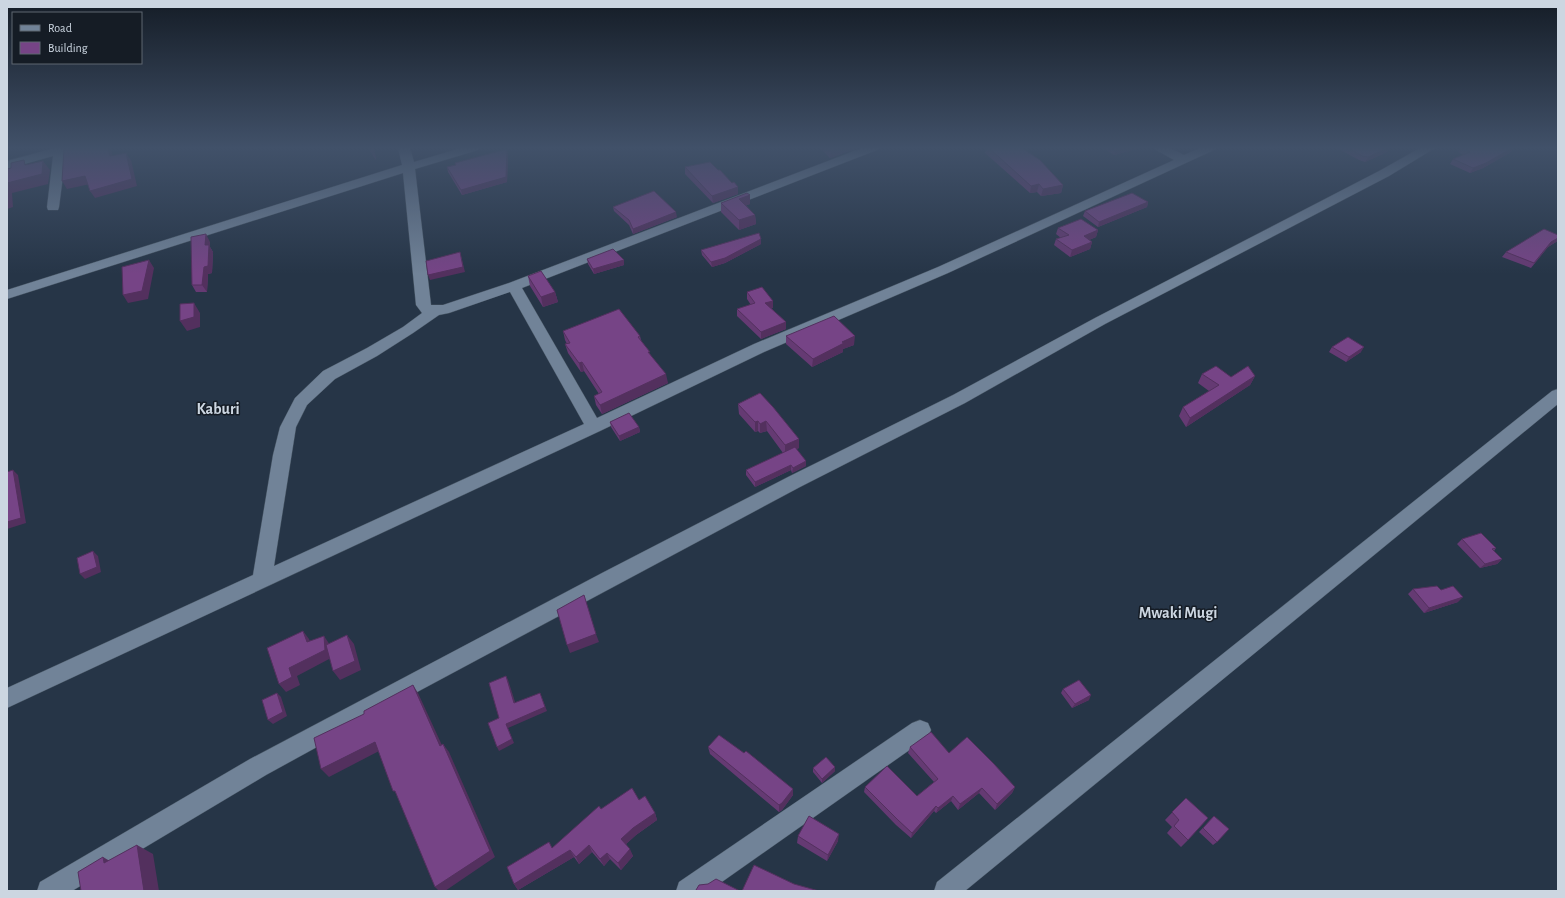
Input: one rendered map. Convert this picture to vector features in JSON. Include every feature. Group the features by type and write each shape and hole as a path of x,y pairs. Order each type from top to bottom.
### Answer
{"street":[{"path":"53,207 57,190"},
{"path":"7,295 337,190"},
{"path":"411,190 423,305 427,310 434,311 444,310 514,286 764,190"},
{"path":"7,698 594,427 759,348 942,270 1118,190"},
{"path":"49,891 258,767 609,579 958,399 1100,322 1353,190"},
{"path":"514,286 594,427"},
{"path":"262,580 282,455 288,427 301,402 329,375 384,344 434,311"},
{"path":"946,891 1558,395"},
{"path":"688,891 920,730"}],"building":[{"path":"706,190 730,190 712,196"},
{"path":"654,191 676,212 633,229 629,220 613,207"},
{"path":"747,193 750,195 739,199 755,215 739,220 721,203"},
{"path":"1132,193 1148,202 1099,222 1085,211"},
{"path":"1081,219 1098,230 1084,236 1092,242 1072,250 1056,239 1069,235 1058,228"},
{"path":"1544,229 1558,235 1558,238 1551,242 1534,263 1506,252"},
{"path":"759,233 761,239 725,258 711,262 701,250"},
{"path":"206,234 205,245 209,245 208,266 204,267 202,285 192,285 191,237"},
{"path":"613,249 624,260 593,269 587,259"},
{"path":"460,252 463,267 428,275 426,261"},
{"path":"149,260 142,291 123,295 122,267"},
{"path":"541,271 555,292 541,297 528,276"},
{"path":"762,287 773,301 765,303 786,322 761,332 737,309 755,303 747,292"},
{"path":"194,303 194,317 180,321 180,304"},
{"path":"619,309 640,336 638,337 650,352 648,352 666,374 600,405 594,396 602,392 582,362 579,363 565,344 570,343 563,331"},
{"path":"834,316 855,336 813,359 786,336"},
{"path":"1348,337 1364,347 1349,357 1332,347"},
{"path":"1216,366 1231,377 1248,366 1255,376 1190,418 1183,407 1219,385 1202,374"},
{"path":"760,393 799,439 785,445 766,421 760,424 758,421 755,422 738,404"},
{"path":"629,413 639,427 619,436 610,422"},
{"path":"795,447 806,461 793,468 791,465 755,482 746,470"},
{"path":"13,470 21,518 7,522 7,472"},
{"path":"1481,533 1496,548 1492,549 1502,559 1485,564 1462,539"},
{"path":"93,551 97,567 80,574 77,558"},
{"path":"1437,586 1441,590 1453,586 1463,597 1429,608 1413,589"},
{"path":"584,595 596,634 567,645 557,610"},
{"path":"303,631 307,642 324,636 325,650 289,668 292,677 279,684 267,648"},
{"path":"347,635 355,661 333,671 326,645"},
{"path":"506,676 514,703 540,693 545,707 506,724 512,739 497,747 488,723 499,718 489,683"},
{"path":"1079,680 1091,695 1075,704 1063,689"},
{"path":"413,685 440,746 443,744 490,851 435,887 395,791 393,791 375,742 321,769 314,738 364,714 364,711"},
{"path":"277,693 283,712 268,720 262,700"},
{"path":"931,732 949,753 967,737 1015,787 997,804 982,788 960,804 953,796 938,808 936,806 912,833 865,787 887,766 917,796 938,779 910,747"},
{"path":"719,735 744,753 746,751 793,789 782,803 779,805 708,747"},
{"path":"826,757 835,767 822,779 813,768"},
{"path":"632,788 639,800 645,796 655,813 633,828 621,839 630,849 618,863 607,853 600,859 589,845 576,857 570,850 514,884 507,867 549,842 552,848 599,806 601,809"},
{"path":"1186,798 1208,818 1188,840 1174,826 1179,820 1172,812"},
{"path":"809,816 839,834 828,855 798,836"},
{"path":"1214,816 1229,829 1217,842 1203,828"},
{"path":"137,845 144,891 81,891 78,872 103,857 104,863"},
{"path":"754,865 794,884 819,891 742,891"},
{"path":"716,879 740,891 696,890 699,885 708,884"}],"district":[{"name":"Kaburi","path":"218,409"},
{"name":"Mwaki Mugi","path":"1178,613"}]}
